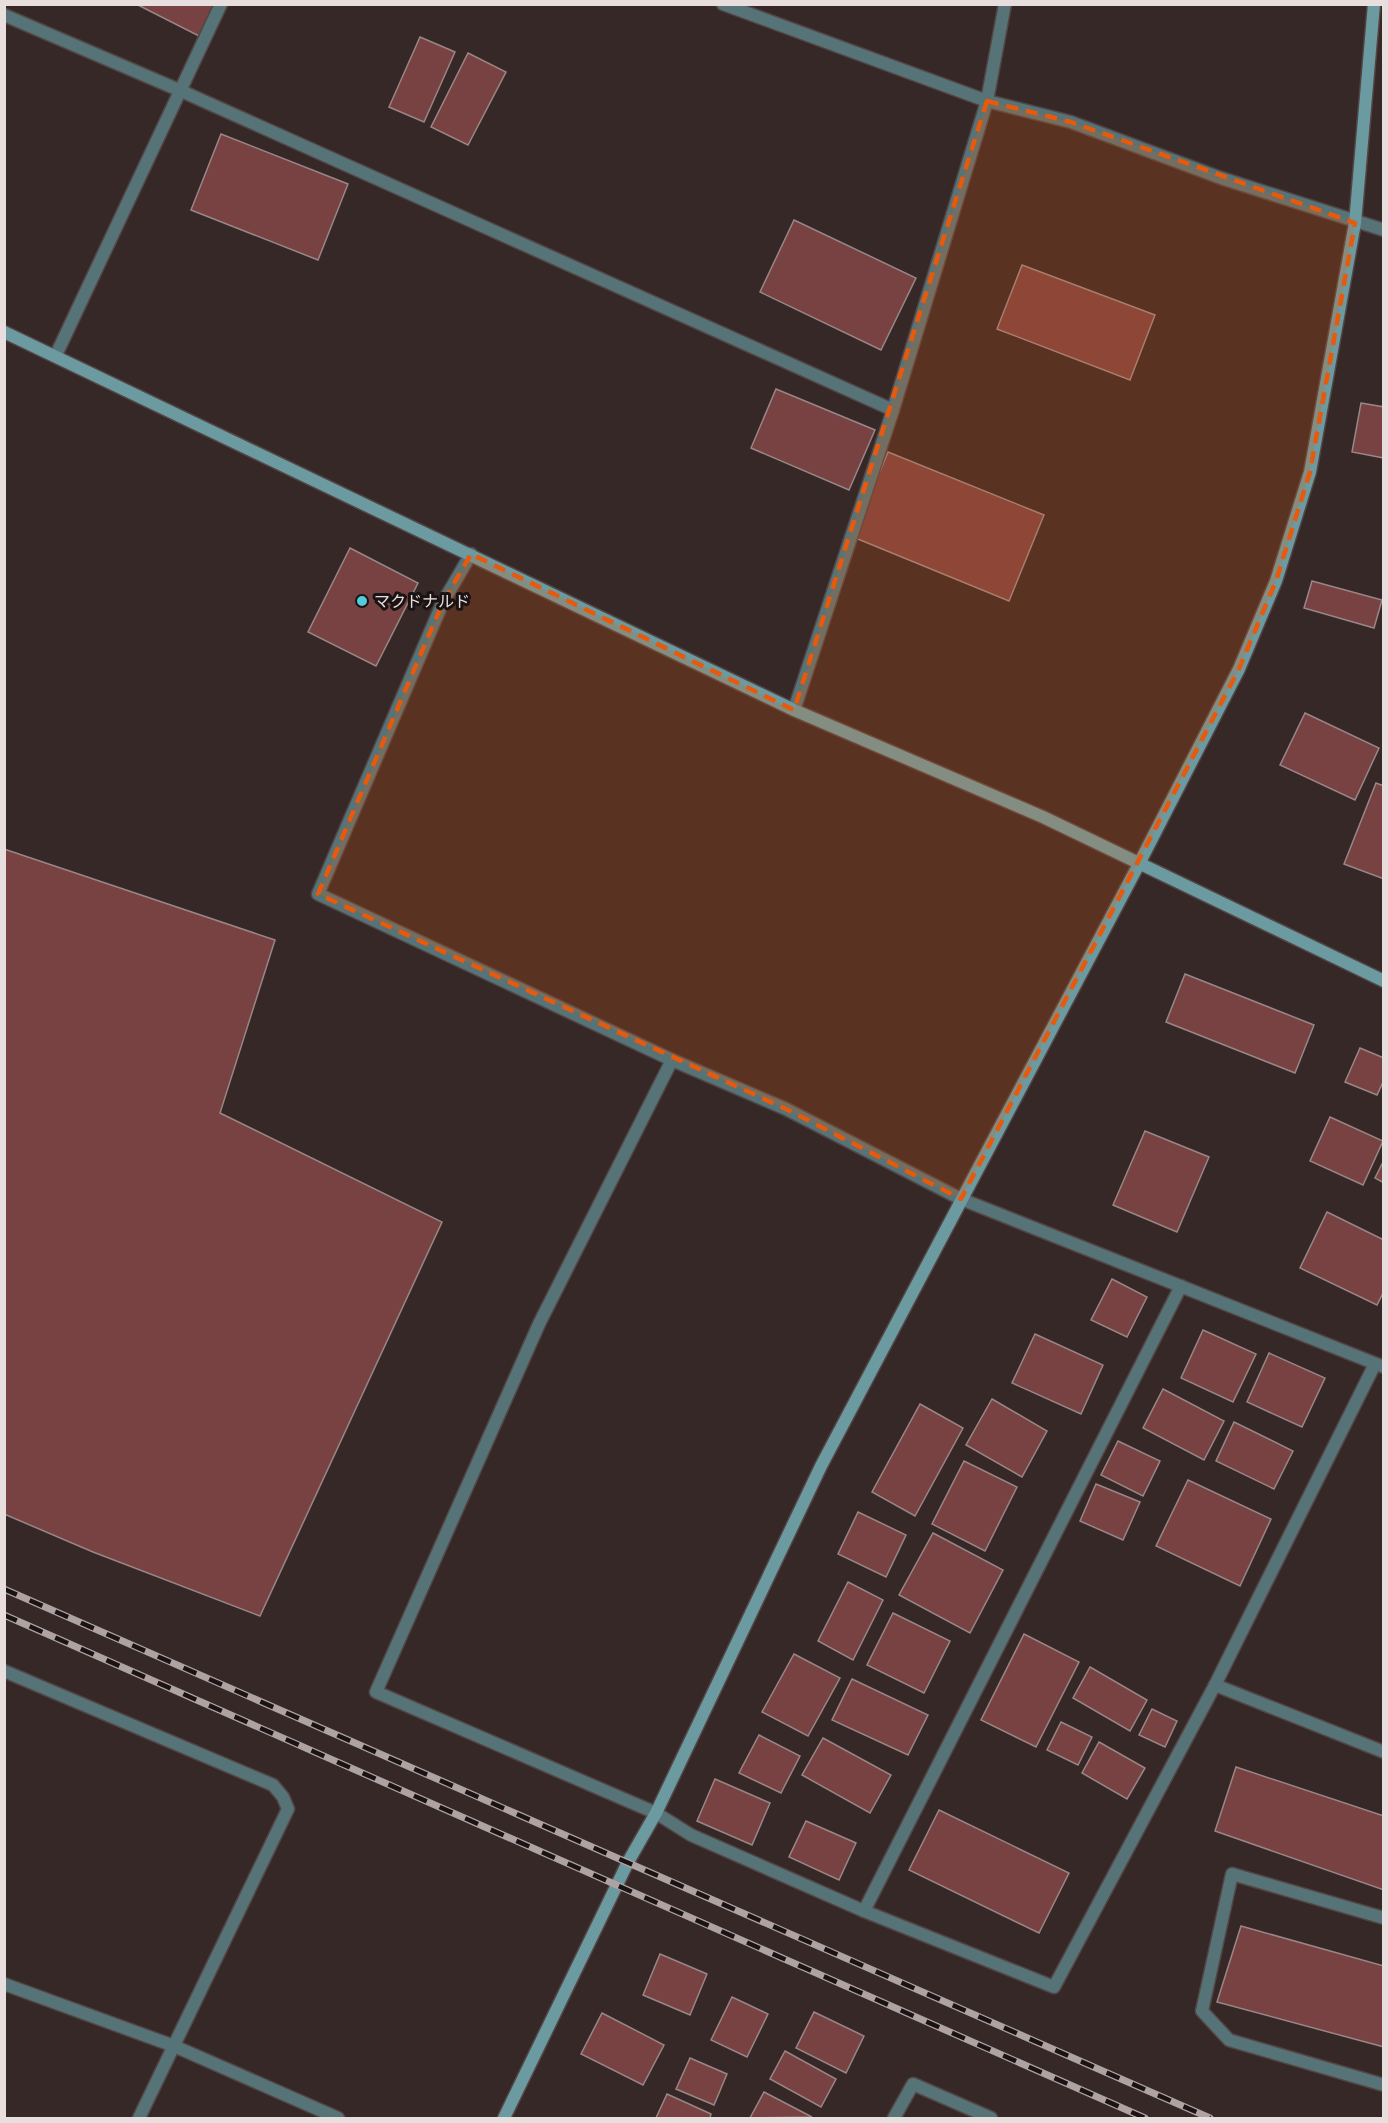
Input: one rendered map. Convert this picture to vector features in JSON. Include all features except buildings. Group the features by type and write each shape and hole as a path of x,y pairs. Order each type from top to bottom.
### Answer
{"street":[{"path":"56,355 221,4"},
{"path":"723,4 987,101 1071,122 1354,223 1383,230"},
{"path":"794,710 893,410 987,101 1005,4"},
{"path":"504,2118 628,1862 656,1813 821,1466 1139,864 1239,669 1276,581 1310,472 1354,223 1374,4"},
{"path":"4,15 179,90 893,410"},
{"path":"4,332 794,710 1043,817 1383,981"},
{"path":"471,554 443,602 318,894 672,1060 786,1109 961,1199 1379,1365 1215,1685 1054,1988 864,1911 691,1835 656,1813 376,1692 539,1324 672,1060"},
{"path":"864,1911 1181,1286"},
{"path":"4,1671 273,1785 283,1797 288,1809 139,2118"},
{"path":"1215,1685 1383,1752"},
{"path":"1383,1918 1232,1874 1202,2011 1229,2040 1383,2085"},
{"path":"4,1984 174,2046 338,2118"},
{"path":"894,2118 913,2084 991,2118"}],"highlighted area":[{"path":"987,101 1071,122 1355,223 1310,472 1276,581 1239,669 961,1199 786,1109 318,894 443,602 471,554 794,710"}],"railway":[{"path":"4,1589 1210,2118"},
{"path":"4,1615 1145,2118"}],"place":[{"name":"マクドナルド","path":"362,601"}]}
